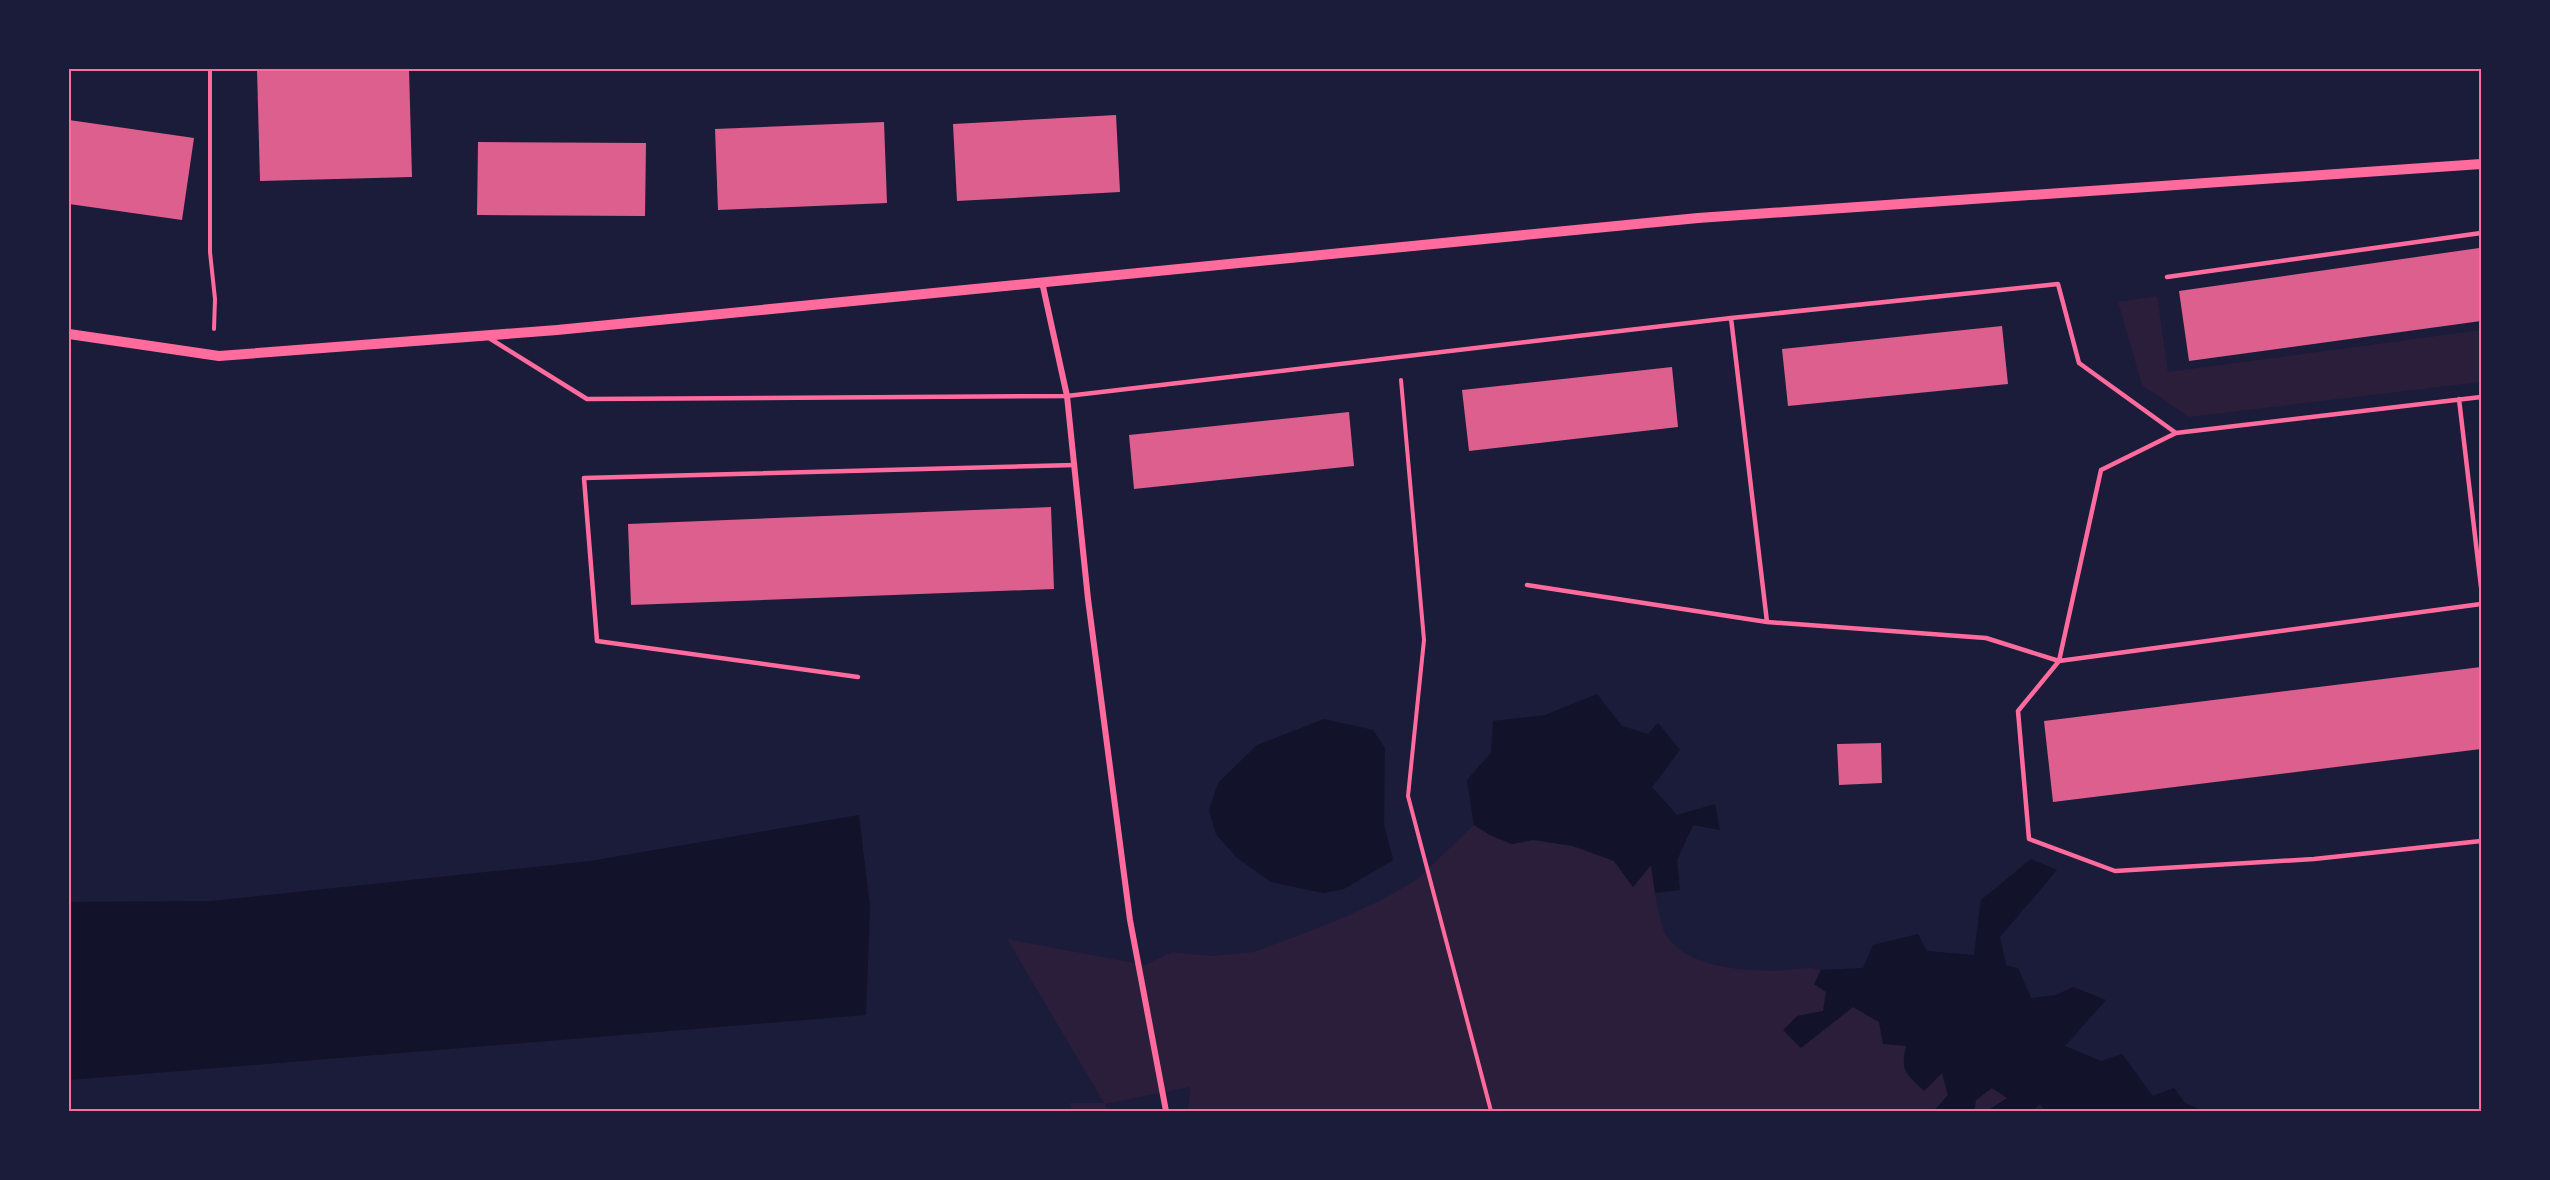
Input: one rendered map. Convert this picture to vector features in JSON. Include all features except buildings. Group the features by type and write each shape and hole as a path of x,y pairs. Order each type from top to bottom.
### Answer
{"street":[{"path":"69,334 213,356 557,330 1698,219 2481,164"},
{"path":"1042,282 1068,396 1088,598 1130,920 1166,1111"}],"lane":[{"path":"2167,278 2481,233"},
{"path":"482,334 586,399 1068,396 1731,318 2058,284 2079,363 2176,433"},
{"path":"1731,318 1767,622"},
{"path":"2481,397 2176,433 2101,470 2059,661 2018,711 2029,839 2115,871 2314,859 2481,841"},
{"path":"2459,399 2481,587"},
{"path":"858,677 597,641 584,478 1075,465"},
{"path":"1527,585 1767,622 1986,638 2059,661 2481,604"}],"path":[{"path":"210,69 210,252 215,299 213,356"},
{"path":"1398,356 1424,640 1408,796 1491,1111"}],"shaded area":[{"path":"2157,296 2168,372 2481,330 2481,382 2189,417 2142,385 2118,302"},
{"path":"1597,694 1622,726 1648,734 1658,723 1680,750 1652,787 1677,815 1715,804 1720,830 1693,825 1677,860 1680,890 1655,893 1651,865 1633,887 1614,861 1573,846 1533,840 1512,844 1474,825 1467,780 1491,753 1493,721 1545,715"},
{"path":"1324,719 1373,730 1385,748 1384,824 1393,860 1344,889 1323,893 1271,882 1236,857 1216,834 1209,810 1218,783 1257,745"},
{"path":"859,815 870,907 866,1015 69,1080 69,902 211,901 590,861"},
{"path":"1474,825 1512,844 1533,840 1573,846 1614,861 1633,887 1651,865 1661,923 1667,937 1677,947 1702,961 1732,968 1775,971 1804,968 1821,970 1814,984 1826,991 1824,1012 1797,1016 1820,1032 1853,1007 1879,1022 1906,1046 1924,1090 1942,1073 1948,1095 1934,1111 1188,1111 1190,1087 1105,1104 1108,1111 1071,1111 1070,1103 1104,1103 1007,939 1145,965 1172,952 1212,956 1254,952 1338,920 1415,881"},
{"path":"2031,859 2057,870 2000,937 2006,965 2018,968 2031,998 2056,995 2073,987 2106,1000 2065,1046 2101,1061 2122,1054 2153,1096 2174,1088 2185,1103 2204,1111 2046,1111 2040,1104 2032,1111 1987,1111 2007,1098 1992,1088 1976,1100 1974,1111 1934,1111 1948,1095 1942,1073 1924,1091 1904,1067 1906,1046 1883,1044 1879,1022 1853,1007 1801,1048 1783,1030 1797,1016 1823,1011 1826,992 1814,984 1821,970 1863,968 1873,945 1918,934 1927,951 1974,955 1981,900"},
{"path":"1992,1088 2008,1098 1987,1111 1974,1111 1976,1100"}]}
